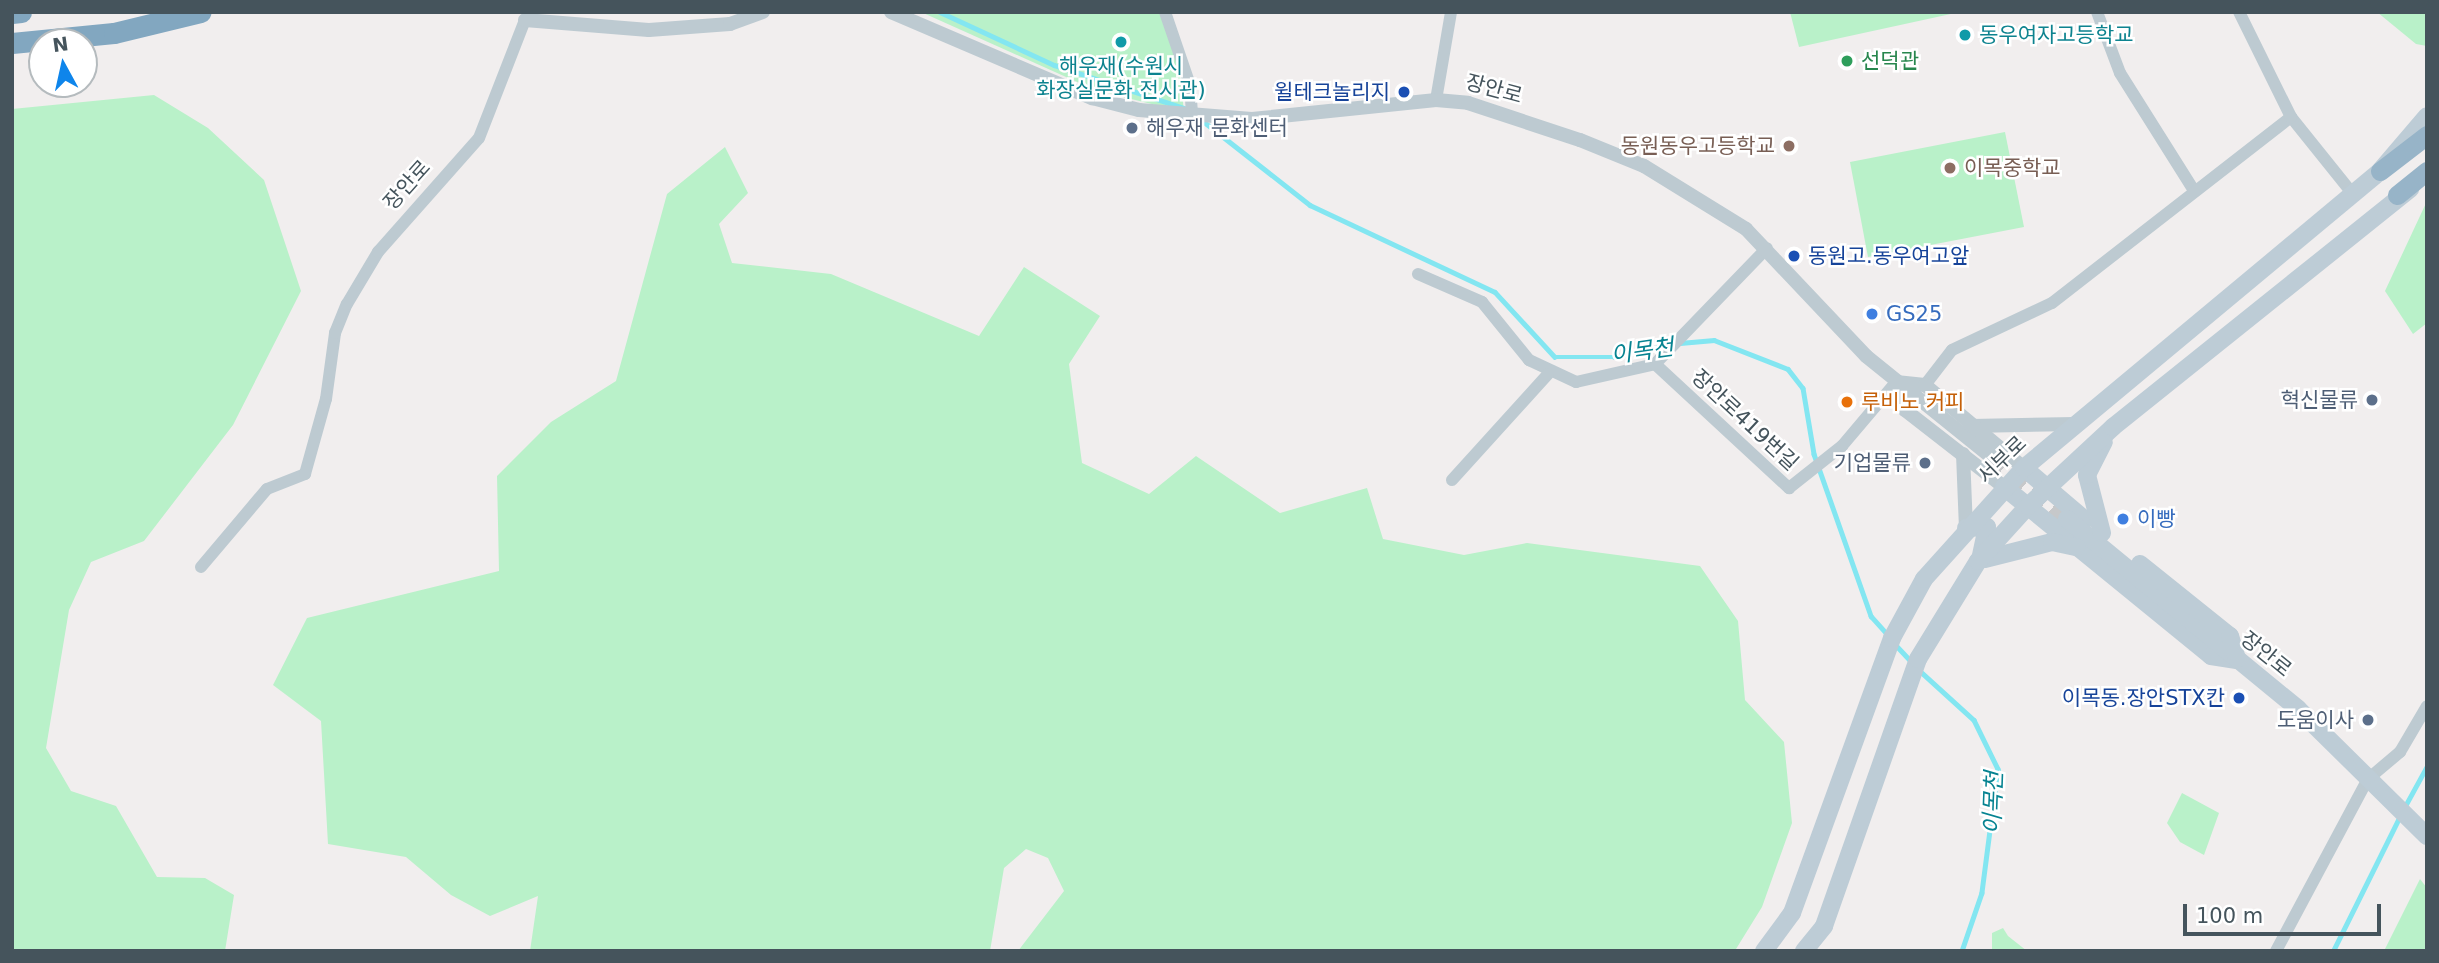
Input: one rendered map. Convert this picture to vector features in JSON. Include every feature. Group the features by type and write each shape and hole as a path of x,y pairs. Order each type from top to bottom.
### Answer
{"highway":[{"path":"12,13 21,12"},
{"path":"12,43 114,33 201,12"},
{"path":"2381,171 2427,135"},
{"path":"2397,195 2427,171"}],"main road":[{"name":"서부로","path":"1764,951 1793,913 1892,638 1924,579 1966,528 2024,468 2381,171 2427,116"},
{"path":"1804,951 1824,926 1919,659 1978,561 2028,506 2113,427 2397,195 2427,181"},
{"path":"2102,533 2087,475 2113,427"},
{"path":"2004,487 2211,656 2237,660 2230,636 2045,490 2024,468"},
{"name":"장안로","path":"2067,519 2237,660 2427,836"},
{"path":"1966,528 1987,527 1978,561"},
{"path":"1978,561 2042,544 2078,547"}],"street":[{"name":"장안로","path":"201,568 267,489 305,474 326,399 335,333 347,304 378,252 479,138 525,20 649,30 730,24 764,12"},
{"name":"장안로","path":"891,12 1092,98 1192,117 1252,119 1436,100 1499,113 1644,166 1767,248 1896,382 1990,456"},
{"path":"1165,12 1190,85 1192,117"},
{"path":"1436,100 1451,12"},
{"path":"2097,12 2120,73 2193,189"},
{"path":"2239,12 2291,117 2353,194"},
{"path":"1925,385 1952,350 2052,303 2193,189 2291,117"},
{"path":"1418,274 1482,302 1529,360 1548,374 1576,383 1656,365 1767,248"},
{"name":"장안로419번길","path":"1656,365 1789,488 1842,446 1896,382"},
{"path":"1452,480 1548,374"},
{"path":"2004,487 1905,410 1896,382 1925,385 1970,426 2024,468"},
{"path":"1970,426 2075,424"},
{"path":"1963,454 1966,528"},
{"path":"2276,951 2368,779 2400,752 2427,706"}],"green space":[{"path":"921,12 1160,12 1179,65 1184,112 1095,90"},
{"path":"1790,12 1960,12 1799,47"},
{"path":"2377,12 2427,12 2427,46 2416,44"},
{"path":"154,95 208,128 264,180 301,291 233,425 144,541 91,562 69,610 46,748 71,791 116,806 157,877 205,878 234,895 225,951 12,951 12,109"},
{"path":"2005,132 2024,227 1868,257 1850,162"},
{"path":"725,147 748,193 719,224 732,263 831,274 979,336 1024,267 1100,316 1069,364 1082,463 1149,494 1196,456 1280,513 1367,488 1383,539 1464,555 1527,543 1700,566 1738,621 1745,700 1784,742 1792,823 1762,907 1736,949 1018,951 1064,891 1048,858 1026,849 1004,868 990,951 530,951 538,896 490,916 451,895 406,857 328,844 321,721 273,685 307,618 499,571 497,476 551,422 616,381 667,194"},
{"path":"2427,201 2427,323 2413,334 2385,291"},
{"path":"2182,793 2219,813 2204,855 2180,842 2167,823"},
{"path":"2420,879 2427,888 2427,951 2384,951"},
{"path":"2003,928 2008,936 2027,951 1992,951 1992,933"}],"waterway":[{"name":"이목천","path":"940,12 1054,65 1187,109"},
{"name":"이목천","path":"1203,121 1310,205 1495,292 1555,357 1614,357 1668,345"},
{"name":"이목천","path":"1680,343 1714,340 1788,369 1803,388 1814,454 1871,616 1889,636"},
{"name":"이목천","path":"1894,643 1912,662"},
{"name":"이목천","path":"1920,671 1974,720 1998,769 1982,893 1962,951"},
{"path":"2404,808 2427,766"},
{"path":"2333,951 2400,816"}],"tunnel":[{"path":"1990,456 2067,519"}],"place":[{"name":"동우여자고등학교","path":"1965,35"},
{"name":"해우재(수원시 화장실문화 전시관)","path":"1121,42"},
{"name":"선덕관","path":"1847,61"},
{"name":"윌테크놀리지","path":"1404,92"},
{"name":"해우재 문화센터","path":"1132,128"},
{"name":"동원동우고등학교","path":"1789,146"},
{"name":"이목중학교","path":"1950,168"},
{"name":"동원고.동우여고앞","path":"1794,256"},
{"name":"GS25","path":"1872,314"},
{"name":"혁신물류","path":"2372,400"},
{"name":"루비노 커피","path":"1847,402"},
{"name":"기업물류","path":"1925,463"},
{"name":"이빵","path":"2123,519"},
{"name":"이목동.장안STX칸","path":"2239,698"},
{"name":"도움이사","path":"2368,720"}]}
